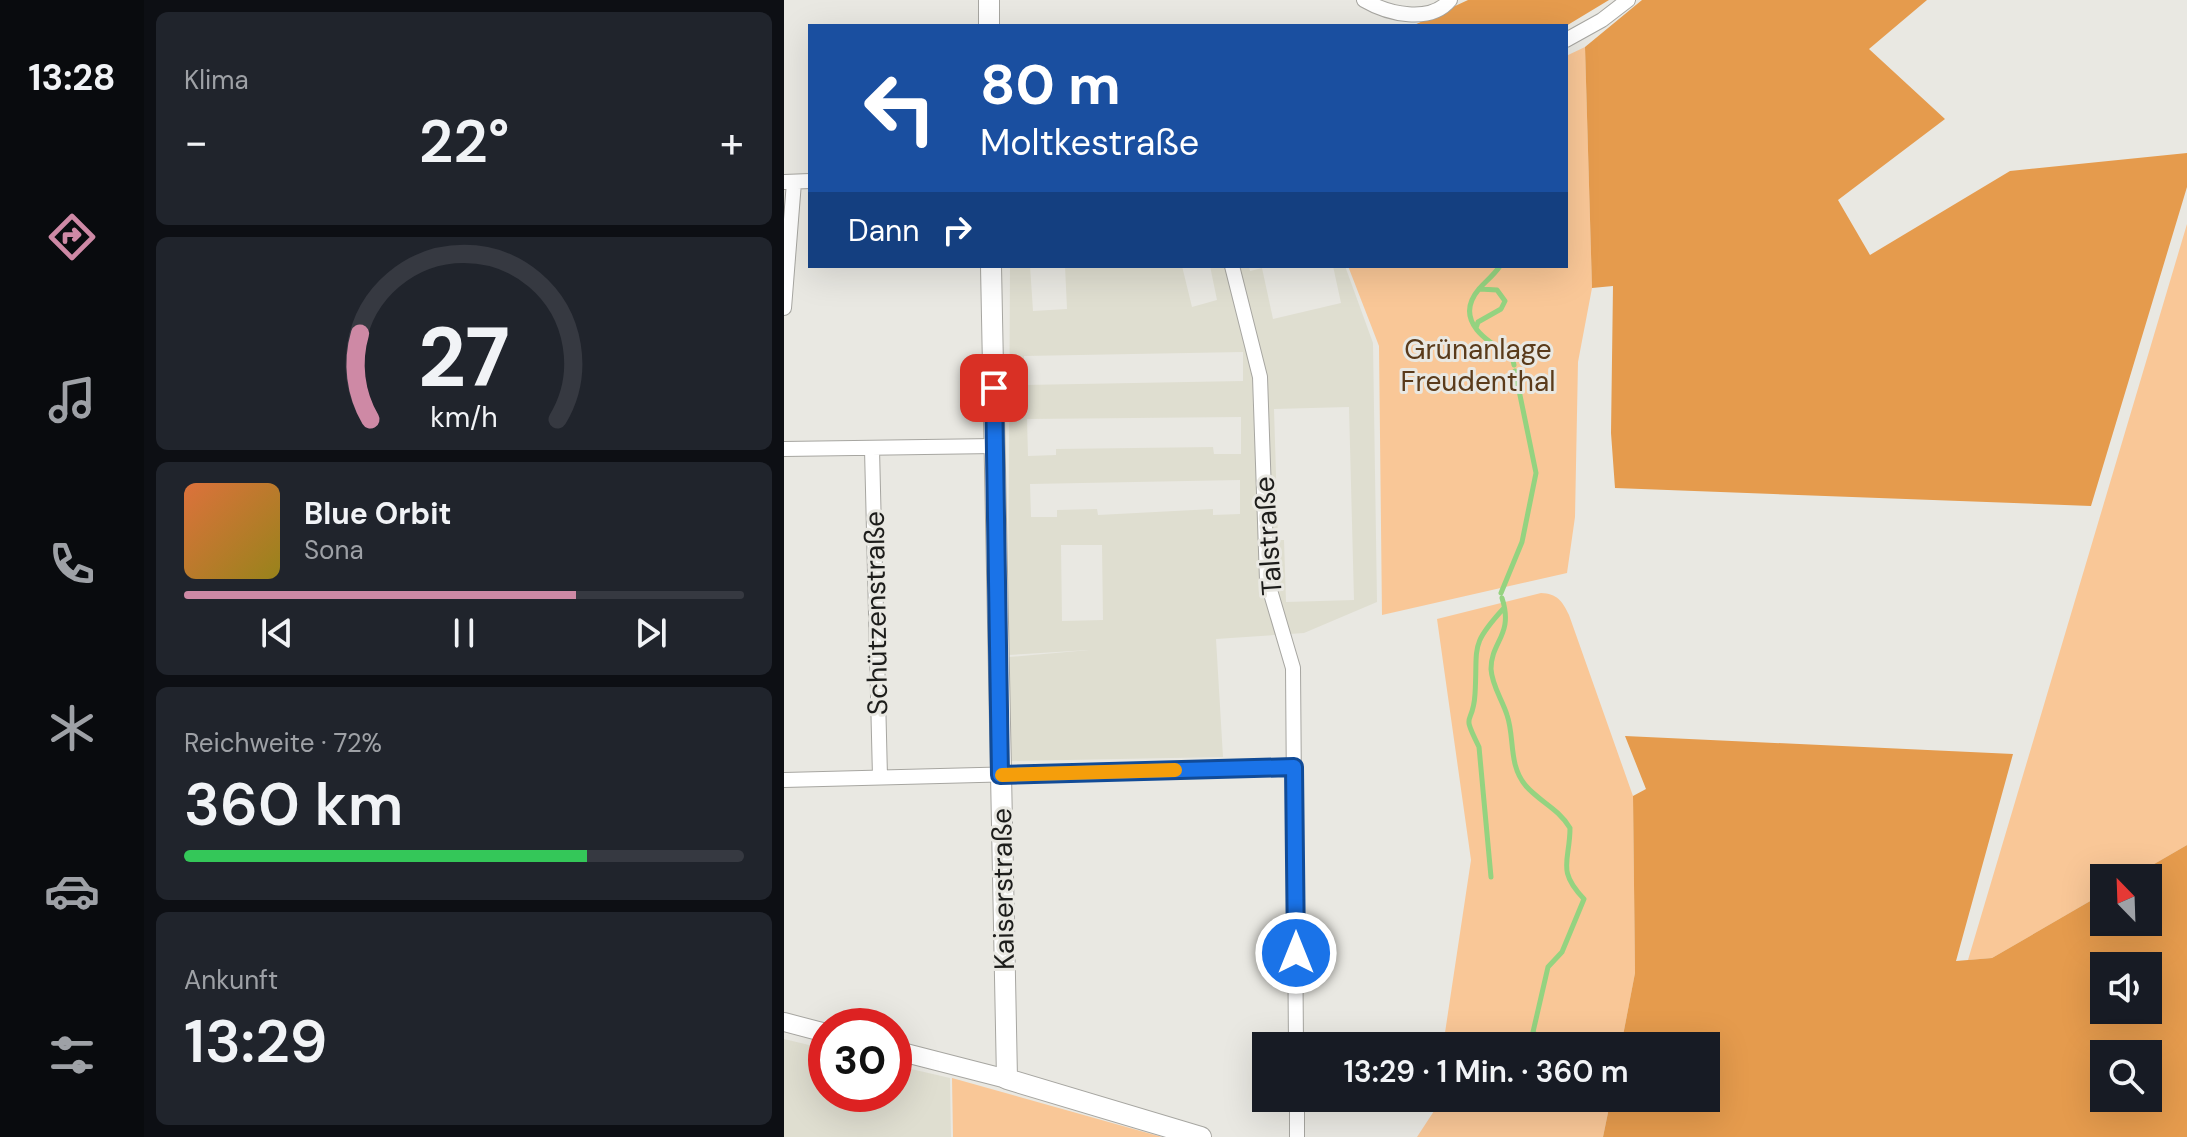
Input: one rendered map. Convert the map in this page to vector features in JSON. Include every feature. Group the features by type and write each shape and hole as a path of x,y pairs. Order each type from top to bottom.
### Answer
{"main road":[{"path":"989,0 989,24"},
{"name":"Kaiserstraße","path":"991,268 1007,1079"},
{"path":"1007,1079 1201,1137"}],"street":[{"path":"1364,0 1387,10 1417,13 1435,12 1450,0"},
{"path":"1568,39 1602,20 1628,0"},
{"path":"784,308 789,182"},
{"name":"Talstraße","path":"1233,268 1259,367 1265,565 1278,626 1293,668 1296,1032"},
{"path":"784,449 995,446"},
{"name":"Schützenstraße","path":"872,449 880,777"},
{"path":"784,780 1294,767"},
{"path":"784,1022 808,1028"},
{"path":"912,1055 1007,1079"},
{"path":"1297,1112 1297,1137"}],"shaded area":[{"path":"1468,0 1609,0 1568,25 1416,24"},
{"path":"1642,0 1927,0 1869,49 1945,119 1838,200 1870,255 2010,171 2187,153 2187,187 2091,506 1615,488 1611,433 1613,286 1592,288 1585,47"},
{"path":"1010,268 1030,268 1033,311 1067,309 1065,268 1182,268 1192,307 1217,300 1210,268 1249,268 1250,271 1262,268 1273,319 1341,303 1333,268 1346,268 1373,343 1377,602 1304,633 1216,639 1223,757 1011,761 1009,657 1089,650 1008,655","holes":["1243,352 1243,381 1024,385 1024,356","1349,407 1354,600 1286,602 1284,540 1278,540 1274,409","1241,417 1241,454 1214,454 1213,447 1056,449 1056,455 1028,456 1027,419","1240,480 1240,514 1213,515 1213,509 1098,515 1097,509 1057,510 1057,517 1031,517 1030,484","1061,545 1102,545 1103,620 1062,621"]},
{"path":"1625,736 2013,754 1956,961 1992,958 2090,901 2090,936 2162,936 2162,864 2154,864 2187,845 2187,1137 1603,1137 1608,1112 1720,1112 1720,1032 1624,1032 1635,973 1633,796 1646,789"},
{"path":"784,1039 808,1045 808,1112 912,1112 912,1069 950,1078 951,1137 784,1137"}],"green space":[{"name":"Grünanlage Freudenthal","path":"1585,47 1592,288 1578,362 1575,517 1567,573 1382,615 1379,346 1349,268 1568,268 1568,55"},
{"path":"2187,224 2187,845 2154,864 2090,864 2090,901 1992,958 1968,960"},
{"path":"1541,593 1558,599 1569,615 1633,796 1635,973 1624,1032 1445,1032 1471,860 1437,619"},
{"path":"952,1078 1162,1137 953,1137"},
{"path":"1433,1112 1608,1112 1603,1137 1417,1137"}],"waterway":[{"path":"1498,268 1479,289 1470,311 1477,330 1493,345 1512,356 1514,365"},
{"path":"1476,328 1478,322 1501,309 1505,301 1497,290 1480,289"},
{"path":"1501,593 1522,542 1536,473 1515,371"},
{"path":"1502,598 1504,629 1494,651 1491,669 1509,724 1514,760 1526,786 1560,815 1570,828 1567,872 1584,899 1562,952 1548,967 1533,1032"},
{"path":"1491,877 1479,747 1469,719 1474,704 1476,656 1480,639 1504,608"}],"slow traffic":[{"path":"1002,775 1175,770"}],"route":[{"path":"994,388 1000,775 1294,767 1296,953"}]}
